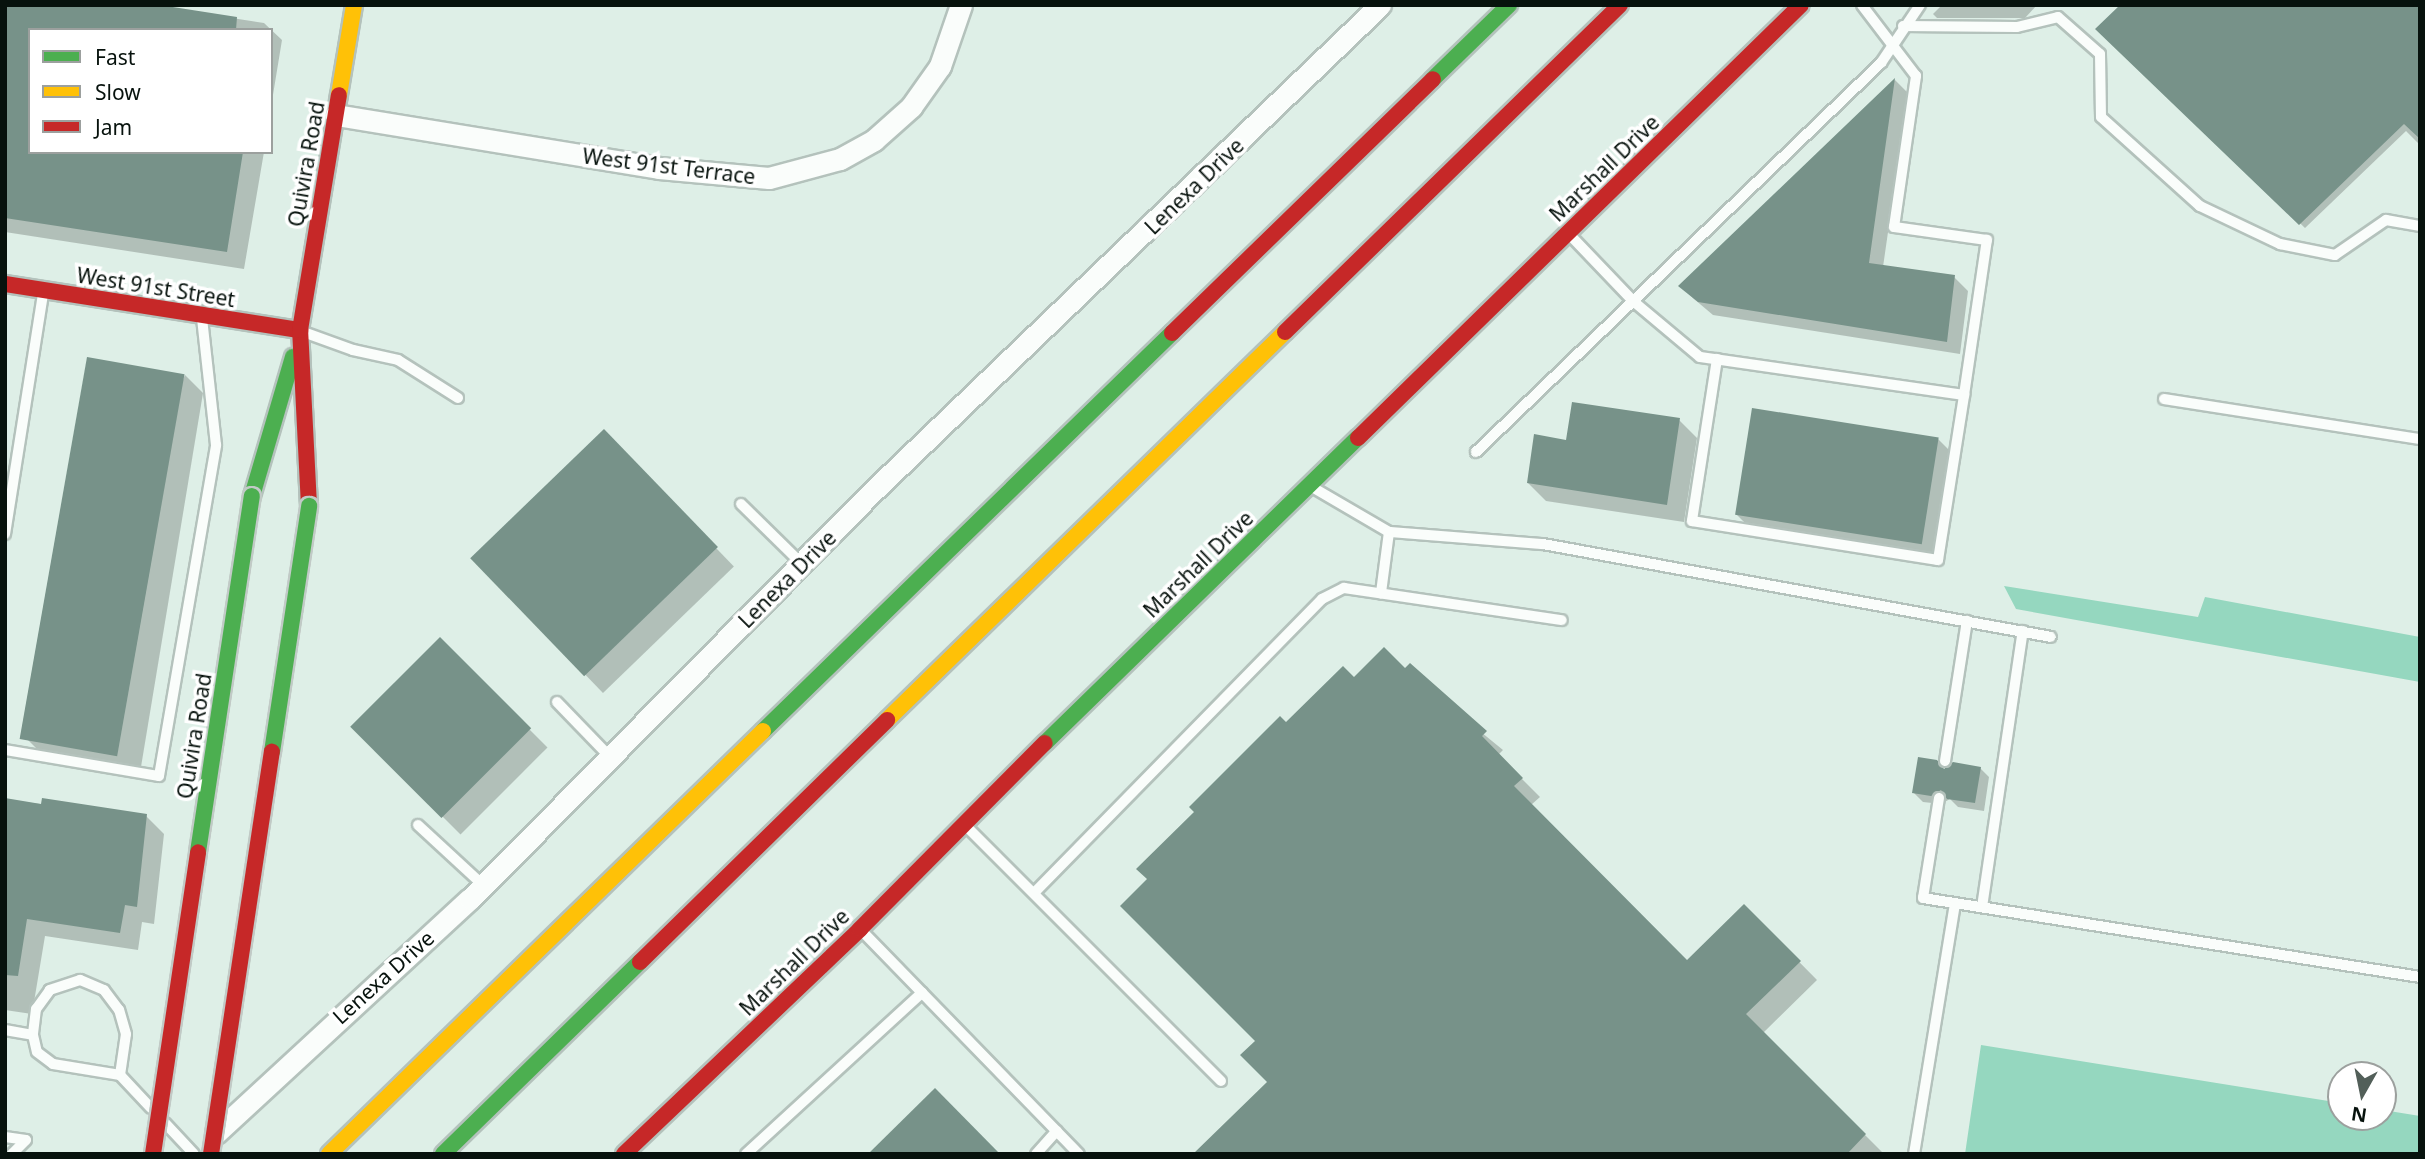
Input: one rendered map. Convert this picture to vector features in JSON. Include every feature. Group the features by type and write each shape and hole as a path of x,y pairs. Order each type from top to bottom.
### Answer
{"main road":[{"name":"Quivira Road","path":"153,1154 252,496 300,330 354,5"},
{"path":"329,1154 1508,5"},
{"path":"443,1154 1620,5"},
{"name":"Marshall Drive","path":"624,1154 860,929 963,823 1801,5"},
{"name":"West 91st Street","path":"5,284 300,330"},
{"name":"Quivira Road","path":"211,1154 309,506 300,330"}],"street":[{"name":"West 91st Terrace","path":"337,115 659,168 769,178 840,159 874,140 911,107 940,66 961,5"},
{"name":"Lenexa Drive","path":"194,1154 483,885 802,564 1380,5"}],"lane":[{"path":"1717,359 1692,521 1938,560 1987,240 1894,227 1916,76 1893,42 1862,5"},
{"path":"1476,452 1881,63 1903,26 1920,5"},
{"path":"1903,26 2017,27 2057,17 2100,54 2101,117 2200,206 2280,244 2335,255 2386,220 2420,226"},
{"path":"1568,233 1633,301 1700,357 1964,395"},
{"path":"5,534 44,290"},
{"path":"5,750 159,776 216,445 201,315"},
{"path":"300,330 353,350 398,360 458,398"},
{"path":"2164,400 2420,439"},
{"path":"1309,485 1389,533 1543,544 2051,637"},
{"path":"741,504 802,564"},
{"path":"1381,593 1389,533"},
{"path":"1034,894 1322,599 1344,588 1562,620"},
{"path":"1945,761 1967,621"},
{"path":"1982,907 2024,631"},
{"path":"557,702 611,758"},
{"path":"1939,797 1923,898 2420,977"},
{"path":"963,823 1221,1082"},
{"path":"418,824 483,885"},
{"path":"1914,1154 1955,903"},
{"path":"860,929 1079,1154"},
{"path":"120,1075 126,1034 119,1010 104,990 80,980 50,990 36,1009 33,1035 37,1052 53,1064 120,1075 194,1154"},
{"path":"746,1154 922,993"},
{"path":"5,1030 33,1035"},
{"path":"1036,1154 1057,1131"},
{"path":"5,1137 26,1140 12,1154"}],"green space":[{"path":"2004,586 2198,617 2205,597 2420,637 2420,682 2016,609"},
{"path":"1981,1045 2327,1101 2327,1131 2397,1131 2397,1112 2420,1116 2420,1154 1965,1154"}],"building":[{"path":"5,5 160,5 237,17 236,28 28,28 28,154 243,154 227,252 5,218"},
{"path":"2120,5 2420,5 2420,139 2404,124 2299,225 2095,29"},
{"path":"1895,78 1869,263 1955,275 1947,342 1698,302 1678,286"},
{"path":"87,357 184,374 117,756 20,739"},
{"path":"1572,402 1680,418 1667,505 1527,483 1534,434 1566,440"},
{"path":"1752,408 1939,438 1922,544 1735,515"},
{"path":"604,429 718,547 584,676 470,558"},
{"path":"440,637 531,728 441,818 350,727"},
{"path":"1384,647 1405,668 1410,663 1487,731 1482,736 1523,778 1514,786 1687,960 1744,904 1801,961 1746,1014 1866,1134 1847,1154 1193,1154 1267,1082 1240,1055 1255,1041 1120,906 1147,879 1136,869 1194,812 1189,807 1280,716 1286,722 1343,666 1354,677"},
{"path":"1918,757 1937,760 1944,769 1953,762 1981,767 1975,803 1947,799 1941,790 1931,796 1912,793"},
{"path":"5,798 41,804 42,798 147,814 137,907 125,905 120,933 27,919 18,976 5,975"},
{"path":"935,1088 1000,1154 868,1154"}],"traffic: fast":[{"path":"1433,79 1509,5"},
{"path":"763,731 1172,333"},
{"path":"252,496 293,357"},
{"path":"1045,743 1358,438"},
{"path":"198,852 252,496"},
{"path":"272,752 309,506"},
{"path":"443,1154 640,962"}],"traffic: slow":[{"path":"339,95 354,5"},
{"path":"887,720 1285,332"},
{"path":"329,1154 763,731"}],"traffic: jam":[{"path":"1285,332 1620,5"},
{"path":"1358,438 1801,5"},
{"path":"1172,333 1433,79"},
{"path":"309,506 300,330 339,95"},
{"path":"5,284 300,330"},
{"path":"640,962 887,720"},
{"path":"624,1154 860,929 1045,743"},
{"path":"211,1154 272,752"},
{"path":"153,1154 198,852"}]}
